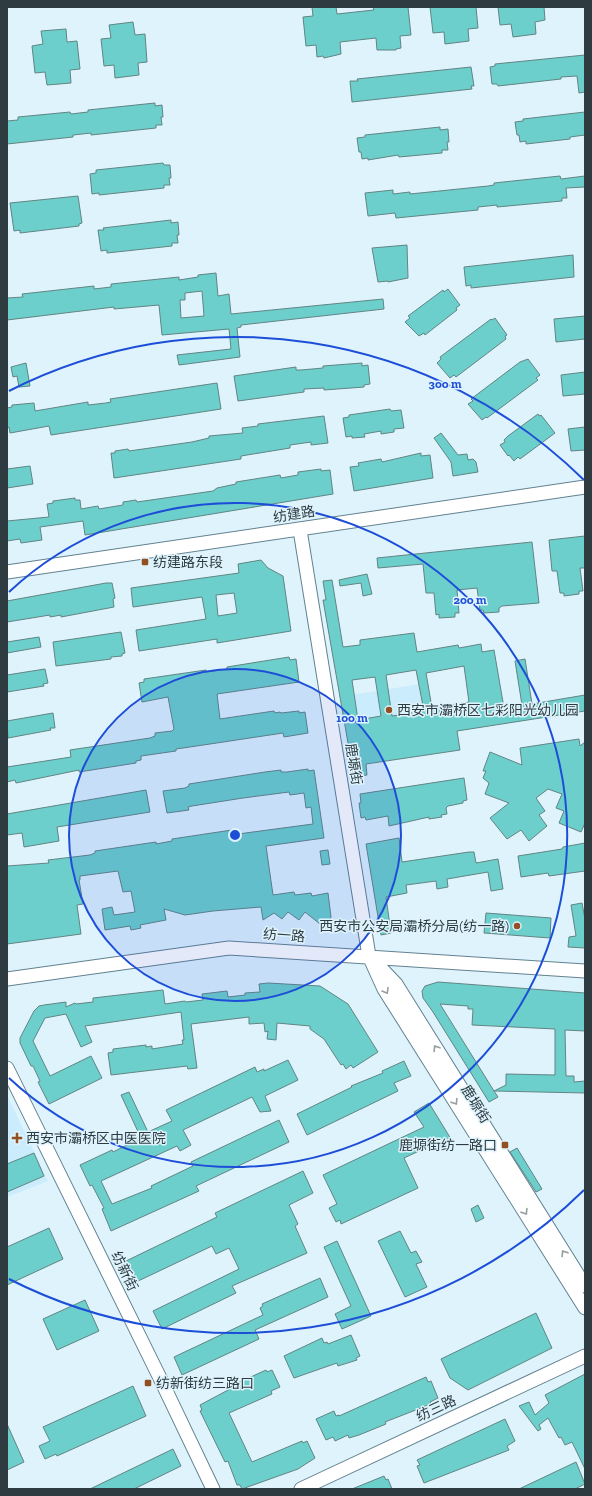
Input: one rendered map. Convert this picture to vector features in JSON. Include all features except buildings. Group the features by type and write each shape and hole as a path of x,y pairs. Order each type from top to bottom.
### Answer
{"street":[{"name":"纺建路","path":"7,572 585,487"},
{"name":"鹿塬街","path":"300,530 369,956 384,989 585,1308"},
{"name":"纺一路","path":"7,979 229,948 585,970"},
{"name":"鹿塬街","path":"369,956 396,984 585,1286"},
{"name":"纺新街","path":"7,1068 160,1376 213,1489"},
{"name":"纺三路","path":"304,1488 585,1356"}],"shaded area":[{"name":"西安市灞桥区七彩阳光幼儿园","path":"427,683 432,725 352,736 345,696"},
{"name":"西安市灞桥区中医医院","path":"7,1095 48,1181 7,1197"}],"place":[{"name":"纺建路东段","path":"145,562"},
{"name":"西安市灞桥区七彩阳光幼儿园","path":"389,710"},
{"name":"西安市公安局灞桥分局(纺一路)","path":"517,926"},
{"name":"西安市灞桥区中医医院","path":"17,1138"},
{"name":"鹿塬街纺一路口","path":"505,1145"},
{"name":"纺新街纺三路口","path":"148,1383"}]}
